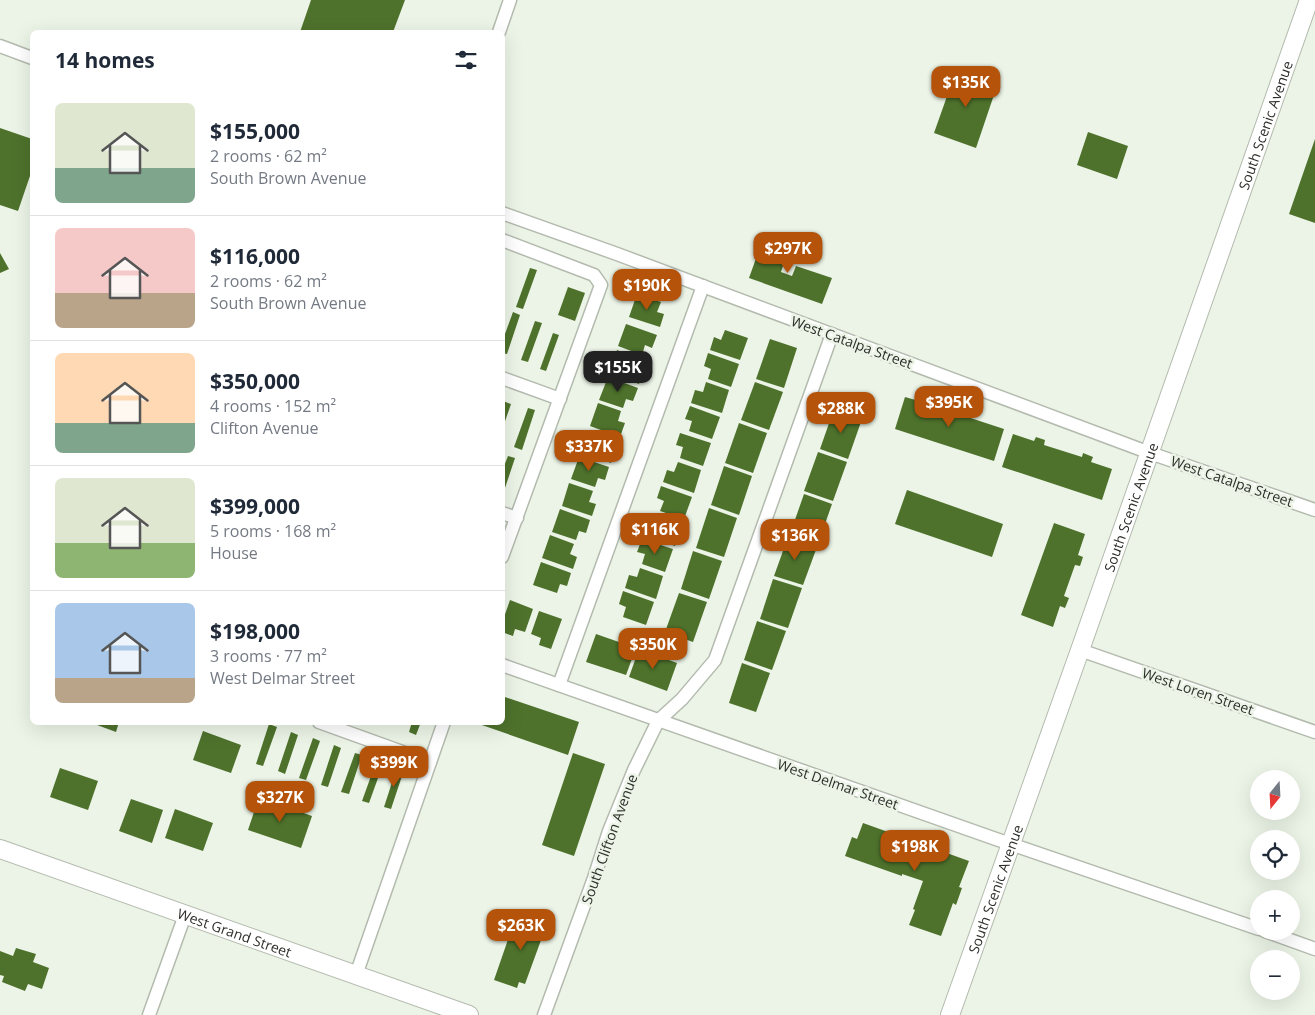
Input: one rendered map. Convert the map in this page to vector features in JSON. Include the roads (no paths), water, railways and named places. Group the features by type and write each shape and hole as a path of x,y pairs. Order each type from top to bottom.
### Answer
{"main road":[{"name":"South Scenic Avenue","path":"950,1015 1309,0"},
{"name":"West Grand Street","path":"0,849 469,1015"}],"street":[{"path":"500,30 510,0"},
{"path":"0,46 30,57"},
{"name":"West Catalpa Street","path":"505,214 704,286 1150,453 1315,510"},
{"path":"505,241 594,275 601,285 505,549"},
{"path":"559,686 704,286"},
{"path":"658,721 682,699 715,660 832,334"},
{"path":"505,379 560,399"},
{"path":"505,514 517,518"},
{"name":"West Loren Street","path":"1080,650 1315,732"},
{"name":"West Delmar Street","path":"505,666 1250,926"},
{"name":"South Clifton Avenue","path":"544,1015 594,878 609,831 634,770 658,721"},
{"path":"327,725 430,762"},
{"path":"356,975 443,725"},
{"path":"149,1015 185,914"},
{"path":"1291,940 1315,948"}]}
